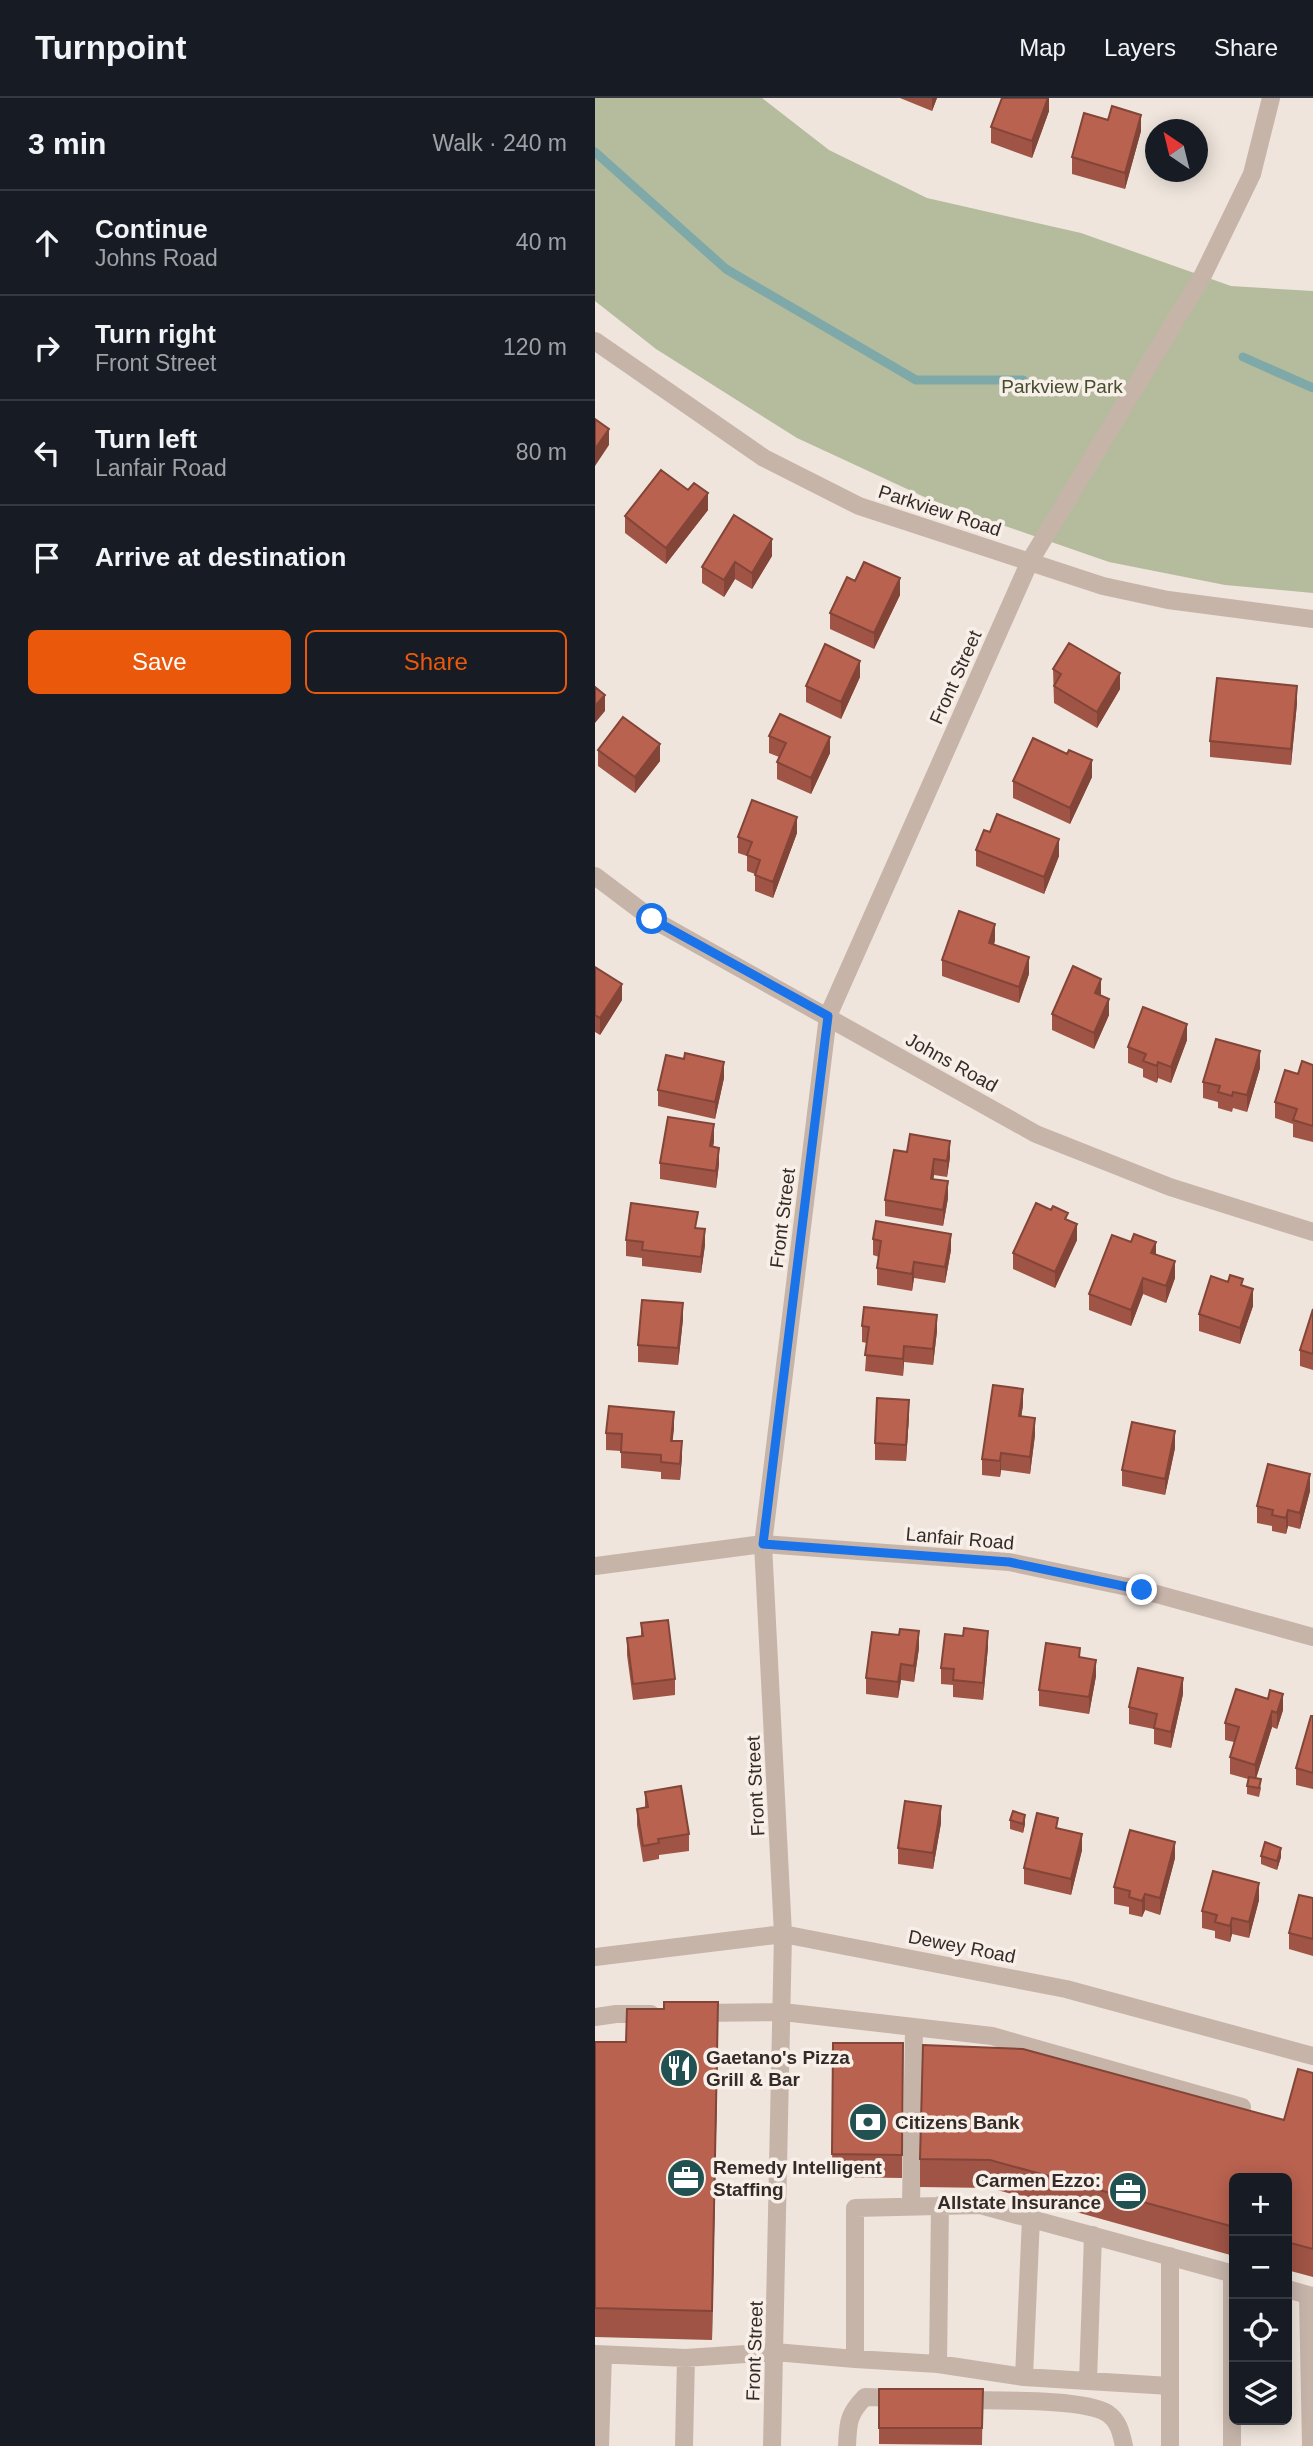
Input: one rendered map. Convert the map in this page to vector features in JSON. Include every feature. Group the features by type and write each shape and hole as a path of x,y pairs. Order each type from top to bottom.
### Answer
{"street":[{"name":"Front Street","path":"772,2446 783,1934 763,1544 828,1016 1030,561 1203,275 1252,174 1271,98"},
{"name":"Parkview Road","path":"595,341 764,458 859,506 1103,586 1168,600 1313,619"},
{"name":"Johns Road","path":"595,876 652,919 1036,1134 1170,1187 1313,1232"},
{"name":"Lanfair Road","path":"595,1566 763,1544 1009,1562 1142,1590 1313,1637"},
{"name":"Dewey Road","path":"595,1956 783,1934 1066,1989 1313,2056"},
{"path":"595,2017 616,2014 783,2012 992,2036 1242,2107"},
{"path":"911,2206 913,2028"},
{"path":"855,2359 855,2207 979,2204 1229,2273"},
{"path":"939,2364 940,2205"},
{"path":"1024,2377 1031,2218"},
{"path":"1088,2381 1093,2235"},
{"path":"1170,2256 1170,2446"},
{"path":"1292,2290 1311,2296 1311,2446"},
{"path":"1232,2446 1233,2299"},
{"path":"600,2446 599,2355 686,2358 775,2352 939,2364 1024,2377 1170,2386"},
{"path":"684,2446 686,2358"},
{"path":"847,2446 852,2409 865,2397 920,2399"},
{"path":"947,2400 1085,2404 1108,2414 1120,2427 1124,2446"}],"green space":[{"name":"Parkview Park","path":"595,98 762,98 829,150 927,198 1081,233 1231,286 1313,291 1313,593 1225,585 1109,562 933,501 797,438 656,349 595,301"}],"building":[{"path":"1002,98 1048,98 1032,141 991,127"},
{"path":"1112,106 1141,115 1125,173 1072,157 1084,113 1108,120"},
{"path":"595,419 609,429 595,449"},
{"path":"661,470 688,490 694,483 708,493 666,548 625,516"},
{"path":"734,515 772,539 752,573 735,562 724,580 702,567"},
{"path":"864,562 900,578 874,633 830,613 847,577 855,581"},
{"path":"1069,643 1120,673 1097,712 1054,686 1061,674 1053,669"},
{"path":"825,644 860,661 841,702 806,686"},
{"path":"1217,678 1297,686 1291,749 1210,741"},
{"path":"595,687 605,695 595,706"},
{"path":"780,714 830,737 811,778 777,762 786,743 769,736"},
{"path":"623,717 660,744 635,777 598,750"},
{"path":"1033,738 1067,754 1069,750 1092,760 1070,808 1013,781"},
{"path":"752,800 797,817 773,882 755,875 760,860 747,855 752,842 738,837"},
{"path":"997,814 1059,839 1044,877 976,850 984,830 990,832"},
{"path":"959,911 995,924 989,943 1029,957 1019,987 942,960"},
{"path":"1073,966 1101,979 1095,993 1109,999 1094,1033 1052,1014"},
{"path":"595,967 622,984 600,1018 595,1015"},
{"path":"1143,1007 1187,1024 1171,1067 1158,1062 1157,1066 1143,1061 1146,1054 1128,1047"},
{"path":"1216,1039 1260,1051 1247,1095 1233,1092 1232,1096 1218,1092 1220,1086 1203,1082"},
{"path":"685,1053 724,1062 715,1102 658,1090 666,1055 684,1059"},
{"path":"1302,1061 1313,1065 1313,1126 1293,1120 1297,1109 1275,1102 1285,1070 1298,1074"},
{"path":"668,1117 714,1124 710,1146 719,1148 716,1171 660,1163"},
{"path":"910,1134 950,1141 947,1161 934,1159 931,1179 948,1181 943,1210 885,1200 894,1150 907,1152"},
{"path":"631,1203 698,1212 695,1228 705,1229 701,1257 642,1250 643,1242 626,1240"},
{"path":"1036,1203 1051,1210 1053,1206 1068,1213 1065,1219 1077,1224 1055,1272 1013,1253"},
{"path":"876,1221 951,1234 945,1267 914,1262 912,1274 877,1268 881,1241 873,1239"},
{"path":"1134,1234 1156,1242 1151,1253 1175,1261 1166,1286 1143,1278 1131,1310 1089,1294 1112,1235 1131,1242"},
{"path":"1230,1275 1243,1279 1241,1285 1253,1289 1240,1328 1199,1314 1211,1276 1228,1282"},
{"path":"642,1300 683,1303 678,1348 638,1345"},
{"path":"864,1307 937,1315 933,1349 904,1346 903,1359 865,1355 869,1327 862,1326"},
{"path":"1313,1309 1313,1354 1300,1350"},
{"path":"993,1385 1023,1389 1019,1416 1035,1418 1030,1457 1001,1453 1000,1461 982,1459"},
{"path":"877,1398 909,1400 906,1445 875,1443"},
{"path":"609,1406 674,1412 671,1441 682,1441 680,1464 661,1462 661,1455 621,1452 622,1434 606,1433"},
{"path":"1132,1422 1175,1431 1165,1479 1122,1470"},
{"path":"1268,1464 1310,1474 1300,1513 1288,1510 1286,1518 1272,1515 1273,1510 1257,1506"},
{"path":"668,1620 675,1679 633,1684 627,1638 643,1636 641,1623"},
{"path":"964,1628 988,1631 983,1683 953,1680 954,1669 941,1668 945,1634 963,1636"},
{"path":"900,1629 919,1631 914,1666 901,1664 898,1682 866,1678 872,1632 899,1635"},
{"path":"1046,1643 1080,1648 1079,1657 1096,1660 1089,1697 1039,1690"},
{"path":"1138,1668 1183,1678 1171,1732 1154,1728 1157,1714 1129,1707"},
{"path":"1236,1689 1268,1699 1270,1690 1283,1694 1277,1713 1272,1711 1255,1765 1230,1757 1239,1727 1225,1723"},
{"path":"1313,1716 1313,1773 1296,1768"},
{"path":"1249,1777 1261,1779 1259,1788 1247,1786"},
{"path":"681,1786 689,1834 658,1839 659,1843 643,1846 637,1809 648,1807 645,1792"},
{"path":"905,1801 941,1806 933,1853 898,1848"},
{"path":"1013,1811 1025,1815 1023,1824 1010,1820"},
{"path":"1037,1813 1058,1818 1056,1828 1082,1834 1071,1879 1024,1868"},
{"path":"1130,1830 1175,1842 1160,1898 1145,1894 1142,1901 1129,1897 1130,1891 1114,1887"},
{"path":"1265,1842 1281,1848 1277,1861 1261,1856"},
{"path":"1213,1871 1259,1883 1249,1922 1232,1918 1230,1926 1215,1922 1217,1915 1202,1911"},
{"path":"1299,1895 1313,1898 1313,1939 1289,1933"},
{"path":"664,2002 718,2002 712,2311 595,2308 595,2042 626,2042 627,2009 664,2009"},
{"name":"Citizens Bank","path":"833,2043 903,2043 902,2155 832,2154"},
{"path":"923,2045 1023,2049 1284,2120 1298,2069 1313,2073 1313,2249 1292,2243 1292,2173 1229,2173 1229,2226 990,2160 920,2159"},
{"path":"879,2389 983,2389 982,2428 879,2428"}],"waterway":[{"path":"595,152 726,269 916,380 1023,380"},
{"path":"1243,357 1313,388"}],"place":[{"name":"Gaetano's Pizza Grill & Bar","path":"679,2068"},
{"name":"Citizens Bank","path":"868,2122"},
{"name":"Remedy Intelligent Staffing","path":"686,2178"},
{"name":"Carmen Ezzo: Allstate Insurance","path":"1128,2191"}],"route":[{"path":"652,919 828,1016 763,1544 1009,1562 1142,1590"}]}
